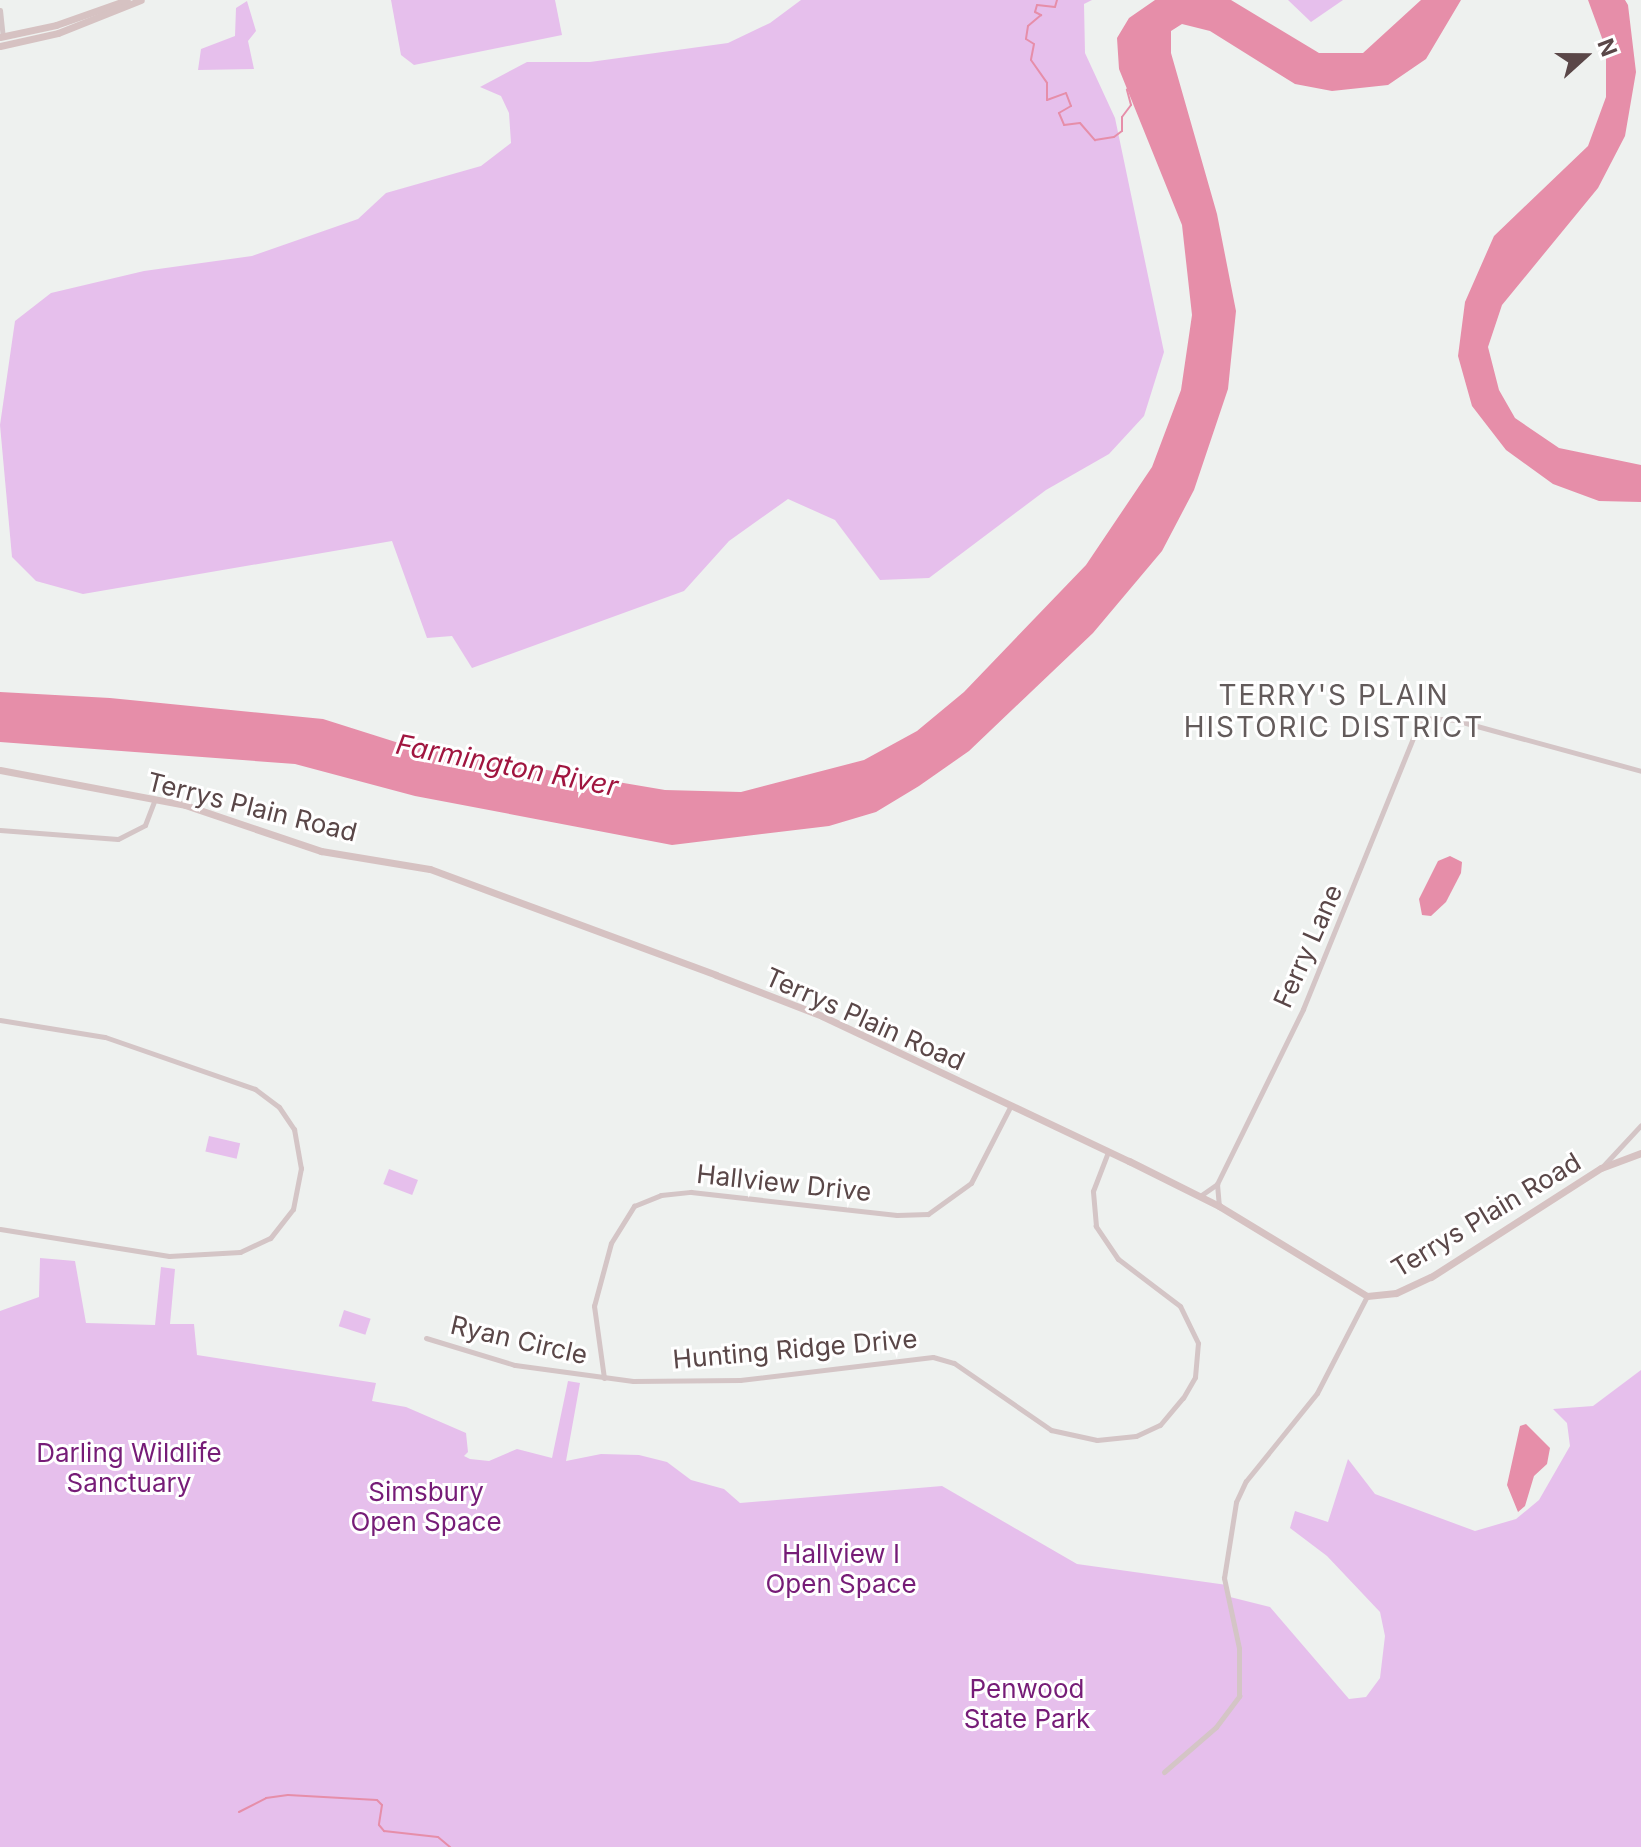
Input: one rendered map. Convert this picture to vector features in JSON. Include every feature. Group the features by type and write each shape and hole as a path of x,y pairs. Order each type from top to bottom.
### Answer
{"street":[{"path":"2,41 127,0"},
{"path":"2,41 58,33 141,0"},
{"path":"0,10 2,41"},
{"name":"Ferry Lane","path":"1217,1184 1326,957 1421,718 1455,720 1641,771"},
{"name":"Terrys Plain Road","path":"0,770 154,802 185,805 321,851 430,869 822,1016 1219,1206 1367,1296 1396,1293 1431,1277 1601,1168 1641,1125"},
{"path":"0,830 118,839 145,825 154,802"},
{"path":"0,1020 105,1037 255,1089 279,1107 294,1129 301,1168 293,1209 270,1238 240,1252 169,1256 0,1229"},
{"name":"Hallview Drive","path":"604,1378 594,1306 611,1243 634,1206 661,1195 691,1192 897,1215 928,1214 971,1183 1010,1107"},
{"path":"1623,1145 1630,1157"},
{"name":"Hunting Ridge Drive","path":"604,1378 717,1382 933,1357 954,1363 1051,1430 1097,1440 1148,1432 1168,1417 1191,1386 1198,1343 1180,1306 1118,1259 1096,1226 1093,1191 1108,1152"},
{"path":"1601,1168 1641,1153"},
{"path":"1199,1196 1217,1184 1219,1206"},
{"path":"1164,1772 1216,1727 1239,1696 1239,1648 1224,1578 1236,1502 1246,1481 1317,1393 1367,1296"},
{"name":"Ryan Circle","path":"426,1338 515,1365 604,1378"}],"green space":[{"path":"391,0 555,0 562,35 414,65 401,55"},
{"path":"801,0 1092,0 1084,4 1085,53 1115,118 1164,352 1144,416 1109,454 1046,490 929,578 880,580 835,520 788,499 729,541 684,591 472,668 452,636 427,638 392,541 83,594 36,581 12,557 0,425 15,321 51,293 144,271 252,256 358,219 386,193 481,166 511,143 509,113 501,96 480,87 527,62 590,62 728,43 770,23"},
{"path":"1288,0 1343,0 1311,22"},
{"path":"247,1 256,31 248,41 254,69 198,70 201,49 235,36 236,8"},
{"path":"209,1136 240,1143 237,1159 205,1152"},
{"path":"389,1169 418,1180 412,1195 383,1184"},
{"path":"40,1258 75,1261 86,1323 155,1325 161,1267 175,1269 170,1324 194,1324 197,1355 376,1383 372,1401 406,1407 466,1433 468,1452 464,1456 470,1459 489,1461 517,1449 552,1458 568,1381 580,1383 566,1461 601,1454 639,1455 667,1462 691,1480 724,1489 740,1503 942,1486 1077,1564 1227,1585 1230,1597 1270,1607 1349,1699 1366,1697 1380,1678 1385,1636 1380,1612 1327,1556 1290,1528 1295,1511 1328,1522 1348,1459 1375,1494 1475,1531 1516,1519 1539,1500 1570,1446 1567,1423 1553,1409 1593,1406 1641,1370 1641,1847 0,1847 0,1311 39,1297"},
{"path":"344,1310 371,1319 365,1335 339,1326"}],"water":[{"name":"Farmington River","path":"1155,0 1231,0 1319,53 1363,53 1421,0 1461,0 1426,59 1388,85 1332,91 1295,84 1210,31 1182,24 1171,31 1171,53 1217,214 1236,311 1228,389 1194,490 1162,551 1093,633 969,751 919,786 876,812 829,826 672,845 415,796 295,764 0,742 0,692 110,698 323,719 402,744 535,768 665,790 741,792 864,760 917,731 964,692 1086,565 1152,467 1181,390 1192,315 1182,225 1119,69 1117,38 1129,18"},
{"path":"1588,0 1625,0 1628,5 1636,72 1625,136 1598,188 1502,305 1488,347 1499,390 1515,418 1559,448 1641,465 1641,502 1599,501 1553,484 1506,450 1472,406 1458,356 1465,302 1494,236 1588,146 1606,97 1606,49"},
{"path":"1450,856 1462,862 1461,873 1446,902 1431,916 1422,915 1419,899 1438,861"},
{"path":"1526,1424 1550,1448 1547,1464 1534,1476 1525,1506 1518,1512 1507,1485 1520,1426"}],"waterway":[{"path":"1057,0 1055,7 1037,5 1035,12 1041,15 1028,26 1026,39 1034,44 1031,60 1047,83 1047,100 1066,93 1071,106 1059,113 1064,125 1080,123 1095,140 1114,137 1122,131 1122,117 1131,105 1127,90"},
{"path":"239,1812 266,1798 288,1795 377,1800 382,1805 379,1825 384,1831 438,1837 450,1847"}],"district":[{"name":"TERRY'S PLAIN HISTORIC DISTRICT","path":"1334,711"}],"park label":[{"name":"Darling Wildlife Sanctuary","path":"129,1468"},
{"name":"Simsbury Open Space","path":"426,1507"},
{"name":"Hallview I Open Space","path":"841,1569"},
{"name":"Penwood State Park","path":"1027,1704"}]}
